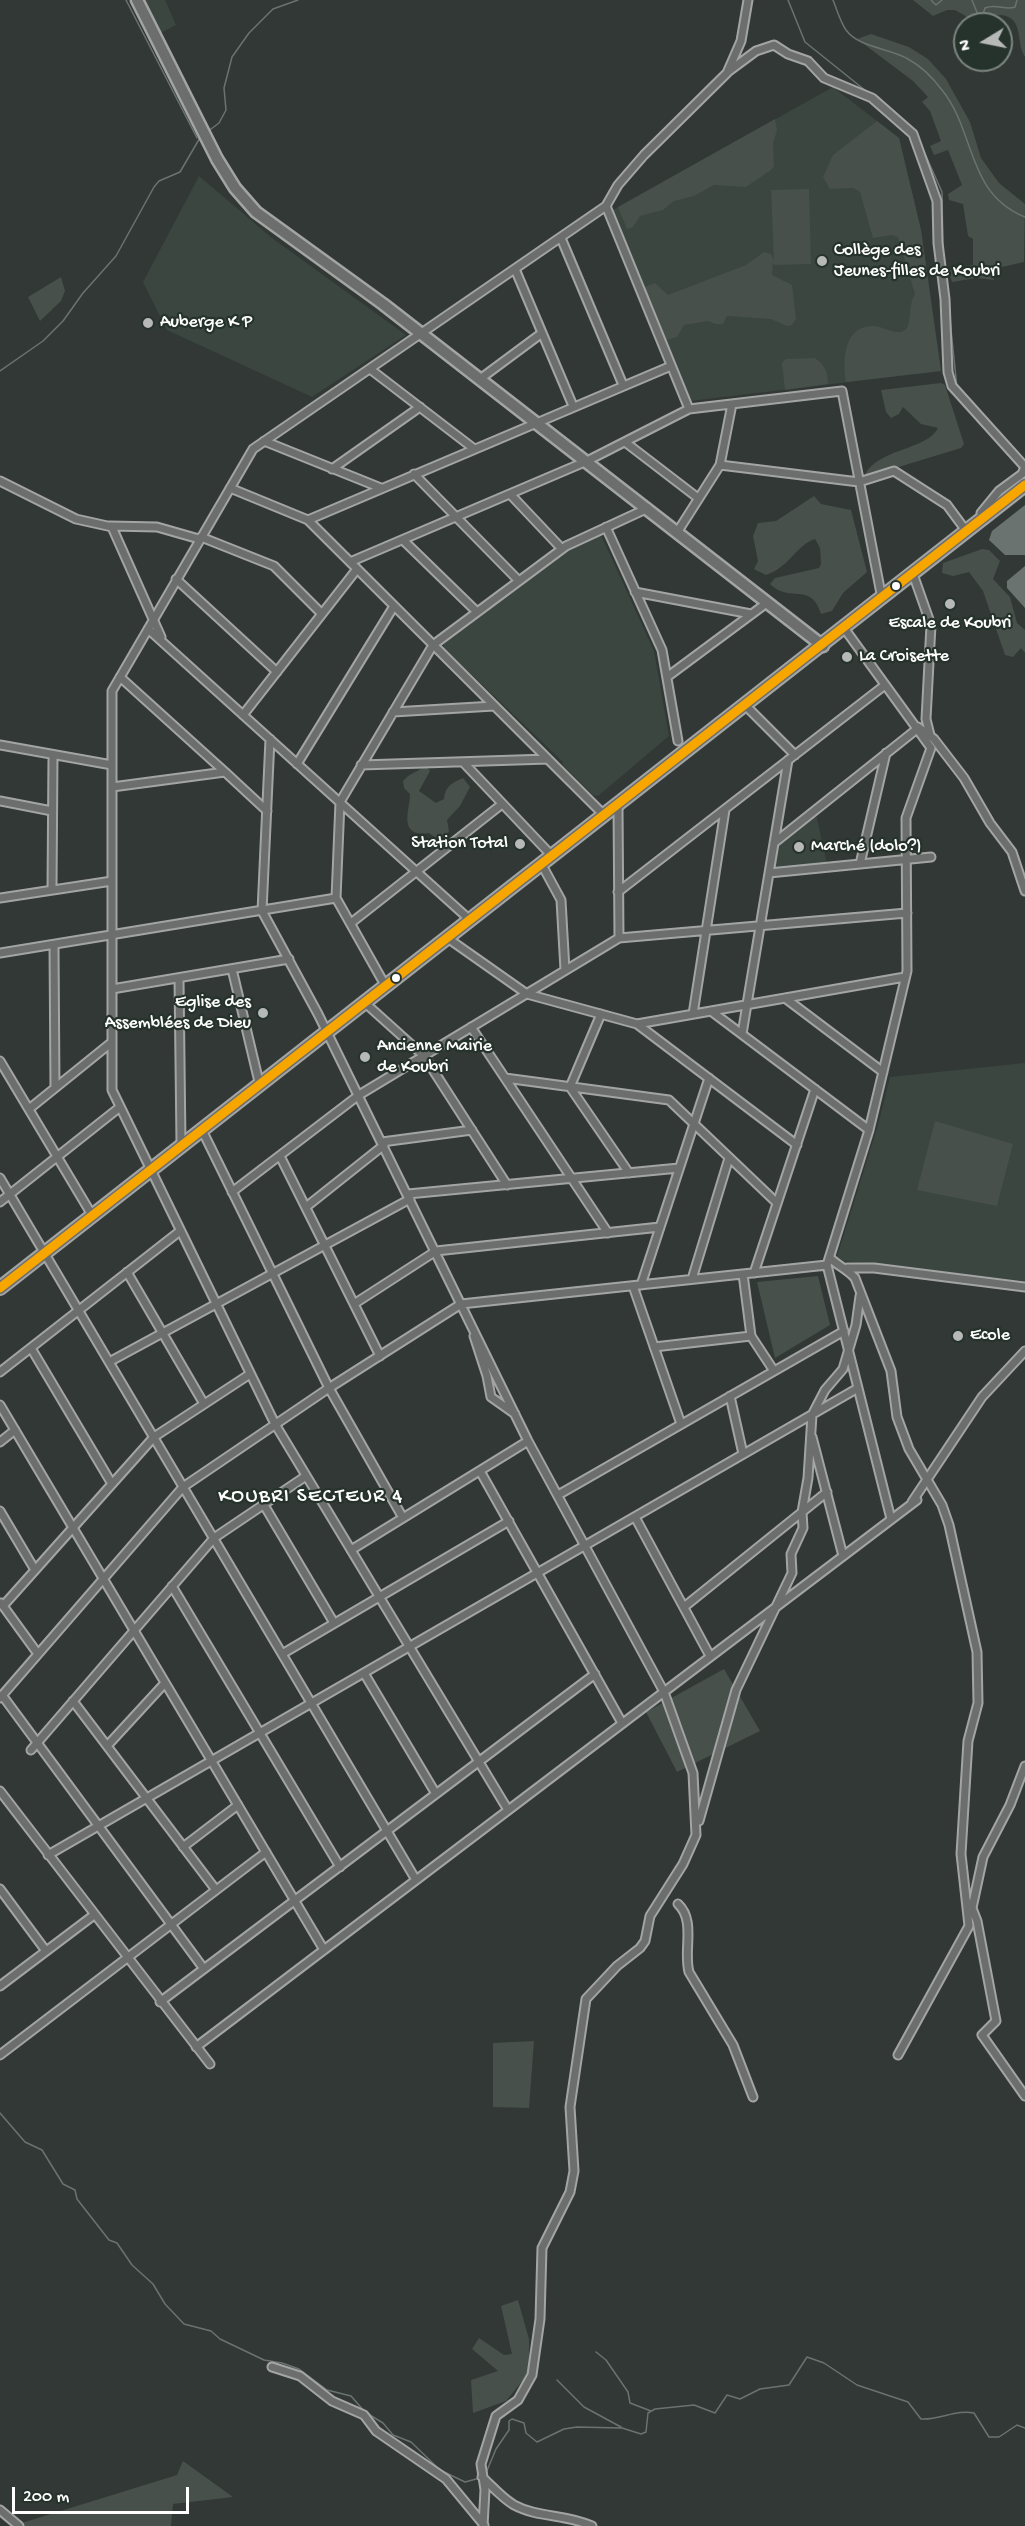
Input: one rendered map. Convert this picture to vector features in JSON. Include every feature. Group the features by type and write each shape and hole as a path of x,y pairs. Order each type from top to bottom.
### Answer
{"highway":[{"path":"0,1288 259,1082 618,806 882,599 965,529 1025,485"}],"main road":[{"path":"137,0 230,181 256,212 422,334 769,601 823,646"}],"street":[{"path":"727,73 741,41 748,0"},
{"path":"508,1810 275,1424 149,1170 112,1090 112,691 253,449 606,206 618,185 644,154 727,73 756,51 774,45 808,62 824,78 872,98 913,134 937,201 948,372 952,386 1025,467 1023,474 999,491 983,512 965,529 947,505 894,471 859,482 720,465"},
{"path":"606,206 689,409"},
{"path":"561,238 623,385"},
{"path":"515,269 573,406"},
{"path":"480,379 542,333"},
{"path":"308,520 535,421 671,366"},
{"path":"370,369 473,448"},
{"path":"350,562 586,461 689,409 842,391 882,599"},
{"path":"678,531 720,465 732,404"},
{"path":"332,469 420,407"},
{"path":"264,441 381,488"},
{"path":"625,442 698,498"},
{"path":"414,474 519,581"},
{"path":"0,481 76,519 110,526 157,527 200,538 274,566 322,614"},
{"path":"230,488 308,520 605,816"},
{"path":"510,494 562,549"},
{"path":"385,985 336,898 340,802 433,645 562,549 648,508"},
{"path":"110,526 163,642"},
{"path":"606,527 662,650 678,741"},
{"path":"403,540 477,612"},
{"path":"243,715 357,569"},
{"path":"891,1519 828,1262 869,1130 905,977 906,818 931,748 926,718 932,625 913,574"},
{"path":"176,579 277,672"},
{"path":"635,592 751,614"},
{"path":"667,677 769,601"},
{"path":"297,764 394,606"},
{"path":"148,628 470,920"},
{"path":"844,628 929,745"},
{"path":"120,677 267,811"},
{"path":"618,892 885,685"},
{"path":"393,712 494,706"},
{"path":"746,706 791,758"},
{"path":"915,726 930,735 964,778 990,823 1012,852 1025,891"},
{"path":"774,843 886,753 915,726"},
{"path":"270,739 262,910 326,1030 528,1441 664,1692 693,1773 696,1834"},
{"path":"0,745 112,765"},
{"path":"860,864 886,753"},
{"path":"52,755 52,890"},
{"path":"742,1034 774,843 791,758"},
{"path":"362,765 548,759"},
{"path":"463,762 502,804 547,861 561,900 565,970"},
{"path":"112,787 225,772"},
{"path":"0,801 52,811"},
{"path":"351,923 502,804"},
{"path":"618,806 619,938"},
{"path":"693,1014 725,810"},
{"path":"769,873 931,858"},
{"path":"0,898 112,881"},
{"path":"0,953 336,898"},
{"path":"232,1192 358,1095 619,938 907,913"},
{"path":"447,937 527,994 637,1024 797,1145"},
{"path":"54,945 55,1088"},
{"path":"112,989 289,959"},
{"path":"232,969 259,1082"},
{"path":"637,1024 905,977"},
{"path":"180,978 182,1144"},
{"path":"784,998 883,1072"},
{"path":"363,1002 424,1056 507,1185"},
{"path":"711,1011 869,1130"},
{"path":"570,1087 601,1014"},
{"path":"471,1027 608,1233"},
{"path":"29,1109 112,1042"},
{"path":"0,1061 92,1215"},
{"path":"505,1078 669,1100 777,1203"},
{"path":"681,1424 654,1347 637,1285 660,1227 709,1078"},
{"path":"570,1087 629,1173"},
{"path":"754,1273 815,1089"},
{"path":"0,1202 120,1107"},
{"path":"201,1128 329,1388 403,1518"},
{"path":"306,1208 383,1144 472,1130"},
{"path":"280,1156 380,1356"},
{"path":"692,1280 729,1158"},
{"path":"109,1362 409,1197 679,1168"},
{"path":"0,1178 416,1880"},
{"path":"354,1304 436,1251 660,1227"},
{"path":"0,1372 180,1231"},
{"path":"204,1969 1,1696 183,1487 329,1388 461,1304 754,1273 828,1262 847,1268 874,1268 1025,1287"},
{"path":"847,1268 855,1278 891,1371 897,1417 909,1449 942,1505 949,1525 977,1652 978,1703 968,1741 962,1819 961,1854 969,1926"},
{"path":"127,1272 204,1404"},
{"path":"742,1274 751,1336 774,1371"},
{"path":"483,2525 485,2490 481,2464 496,2416 518,2400 531,2375 540,2319 542,2248 570,2192 574,2171 570,2107 586,1999 645,1941 650,1916 683,1864 696,1834 736,1690 792,1573 791,1554 803,1528 802,1512 808,1478 810,1416 825,1390 843,1369 849,1353 861,1293"},
{"path":"472,1325 477,1350 487,1376 490,1397 515,1414"},
{"path":"558,1495 844,1331"},
{"path":"654,1347 751,1336"},
{"path":"31,1348 112,1484"},
{"path":"196,2048 914,1502 926,1479 961,1433 982,1397 1025,1351"},
{"path":"38,1654 1,1604 35,1570 154,1437 250,1374"},
{"path":"48,1855 858,1388"},
{"path":"730,1396 743,1454"},
{"path":"0,1405 324,1950"},
{"path":"0,1442 15,1430"},
{"path":"811,1430 843,1556"},
{"path":"351,1550 528,1441"},
{"path":"480,1471 622,1723"},
{"path":"31,1749 214,1538 306,1476"},
{"path":"684,1607 827,1492"},
{"path":"264,1504 334,1623"},
{"path":"0,1511 35,1570"},
{"path":"635,1517 710,1656"},
{"path":"282,1654 508,1521"},
{"path":"172,1586 340,1867"},
{"path":"363,1673 436,1794"},
{"path":"160,2002 595,1674"},
{"path":"107,1746 165,1683"},
{"path":"73,1701 216,1890"},
{"path":"898,2055 969,1926 983,1857 1010,1805 1025,1766"},
{"path":"0,1791 160,2002 210,2064"},
{"path":"183,1847 238,1805"},
{"path":"0,2055 266,1852"},
{"path":"0,1889 46,1951"},
{"path":"966,1891 977,1921 996,2021 982,2036 1025,2096"},
{"path":"678,1904 688,1917 687,1962 689,1972 733,2045 753,2097"},
{"path":"0,1986 94,1915"},
{"path":"272,2367 300,2376 332,2401 364,2415 376,2431 446,2479 483,2525"},
{"path":"482,2477 515,2505 544,2515 576,2518 592,2526"},
{"path":"0,2510 19,2526"}],"shaded area":[{"path":"137,0 165,0 176,25 155,36"},
{"path":"913,0 1025,0 1025,57 1017,26 1013,21 1013,12 947,10 933,16"},
{"path":"871,34 909,47 928,59 946,79 970,122 981,158 999,183 1025,204 1024,262 1002,267 996,260 994,280 976,278 952,282 948,270 973,265 973,239 968,236 963,204 949,200 948,194 962,185 948,150 934,155 930,146 941,141 930,111 922,102 928,97 913,81 857,39"},
{"path":"833,87 899,138 921,230 941,371 690,401 613,210"},
{"path":"775,119 777,130 773,144 774,166 771,170 746,187 714,185 694,196 674,201 663,210 640,216 633,227 627,229 618,207"},
{"path":"877,121 899,138 921,230 941,371 846,382 845,354 851,337 865,327 875,326 895,332 906,329 915,294 898,237 892,235 873,238 860,192 853,188 830,189 823,177 833,155"},
{"path":"199,176 272,238 406,335 312,397 167,330 143,282"},
{"path":"809,189 811,264 774,265 773,262 772,275 792,285 796,319 792,325 787,326 771,319 727,316 723,324 708,321 684,325 677,337 666,340 644,287 655,283 668,295 746,265 764,252 771,254 774,261 771,190"},
{"path":"61,277 65,291 61,301 40,321 28,297"},
{"path":"815,358 825,369 828,384 785,390 782,363 786,359"},
{"path":"941,383 945,385 964,444 961,448 869,476 865,474 881,459 924,441 938,428 921,424 903,407 899,414 891,418 886,412 881,390"},
{"path":"814,496 821,504 851,510 867,572 843,593 832,611 821,614 812,598 778,590 770,584 775,578 819,568 820,548 815,539 803,546 781,567 766,575 754,569 758,561 753,536 758,523 776,521"},
{"path":"1025,505 1025,555 1005,555 989,540 992,531"},
{"path":"598,534 602,537 654,651 669,736 598,796 593,795 562,764 563,762 444,648 444,644 567,550"},
{"path":"982,549 989,550 1000,561 993,579 1010,597 1017,623 1025,630 1025,653 1021,648 1013,657 1005,655 983,591 969,572 953,576 942,573 943,563"},
{"path":"1025,566 1025,608 1007,588 1007,581"},
{"path":"426,766 430,771 419,791 436,803 444,799 452,783 463,778 470,787 460,806 447,820 449,831 444,838 437,839 429,833 419,833 409,827 410,794 404,788 403,781"},
{"path":"815,810 828,868 769,873 774,843"},
{"path":"1025,1063 1025,1281 836,1260 878,1125 890,1077"},
{"path":"935,1121 1013,1144 997,1206 917,1190"},
{"path":"818,1276 830,1325 775,1358 757,1282"},
{"path":"724,1669 760,1731 677,1772 646,1712"},
{"path":"534,2041 529,2108 493,2107 493,2043"},
{"path":"518,2300 529,2339 529,2373 506,2401 473,2413 471,2380 498,2371 472,2349 479,2338 504,2355 512,2354 501,2306"},
{"path":"183,2461 233,2497 173,2504 171,2526 12,2526 177,2475"}],"waterway":[{"path":"126,0 197,138"},
{"path":"207,132 219,123 226,110 224,88 232,57 249,33 273,9 298,0"},
{"path":"788,0 805,42 871,95"},
{"path":"833,0 842,23 852,36 859,41 901,55 935,81 953,107 974,160 992,193 1006,206 1025,217"},
{"path":"931,0 936,5 942,0"},
{"path":"972,0 978,15 982,17 985,8 993,6 1011,8 1015,7 1017,0"},
{"path":"887,107 915,131"},
{"path":"0,371 43,341 63,321 83,293 116,256 154,187 159,181 180,172 201,136"},
{"path":"918,138 942,192 943,257"},
{"path":"949,310 957,388"},
{"path":"1011,447 1025,461"},
{"path":"0,2113 25,2142 42,2150 63,2184 75,2190 77,2199 109,2240 117,2243 132,2265 153,2284 165,2304 184,2324 211,2331 220,2339 264,2360 299,2369 327,2390 351,2396 365,2412 383,2423 393,2435 411,2442 440,2470 465,2482 480,2478"},
{"path":"596,2352 606,2360 628,2392 630,2403 651,2411"},
{"path":"486,2473 496,2449 509,2430 509,2421 512,2419 524,2423 526,2433 537,2442 564,2429 577,2427 622,2428 641,2434 646,2432 648,2413 655,2409 694,2405 715,2413 727,2395 740,2399 760,2389 789,2385 807,2357 824,2363 857,2385 908,2402 921,2419 961,2412 974,2413 989,2437 999,2437 1017,2425 1025,2428"},
{"path":"557,2380 584,2407 621,2427"}],"transit line":[{"path":"0,1288 1025,485"}],"place":[{"name":"Collège des Jeunes-filles de Koubri","path":"822,261"},
{"name":"Auberge K P","path":"148,323"},
{"name":"Escale de Koubri","path":"950,604"},
{"name":"La Croisette","path":"847,657"},
{"name":"Station Total","path":"520,844"},
{"name":"Marché (dolo?)","path":"799,847"},
{"name":"Eglise des Assemblées de Dieu","path":"263,1013"},
{"name":"Ancienne Mairie de Koubri","path":"365,1057"},
{"name":"Ecole","path":"958,1336"}],"district":[{"name":"KOUBRI SECTEUR 4","path":"311,1498"}]}
